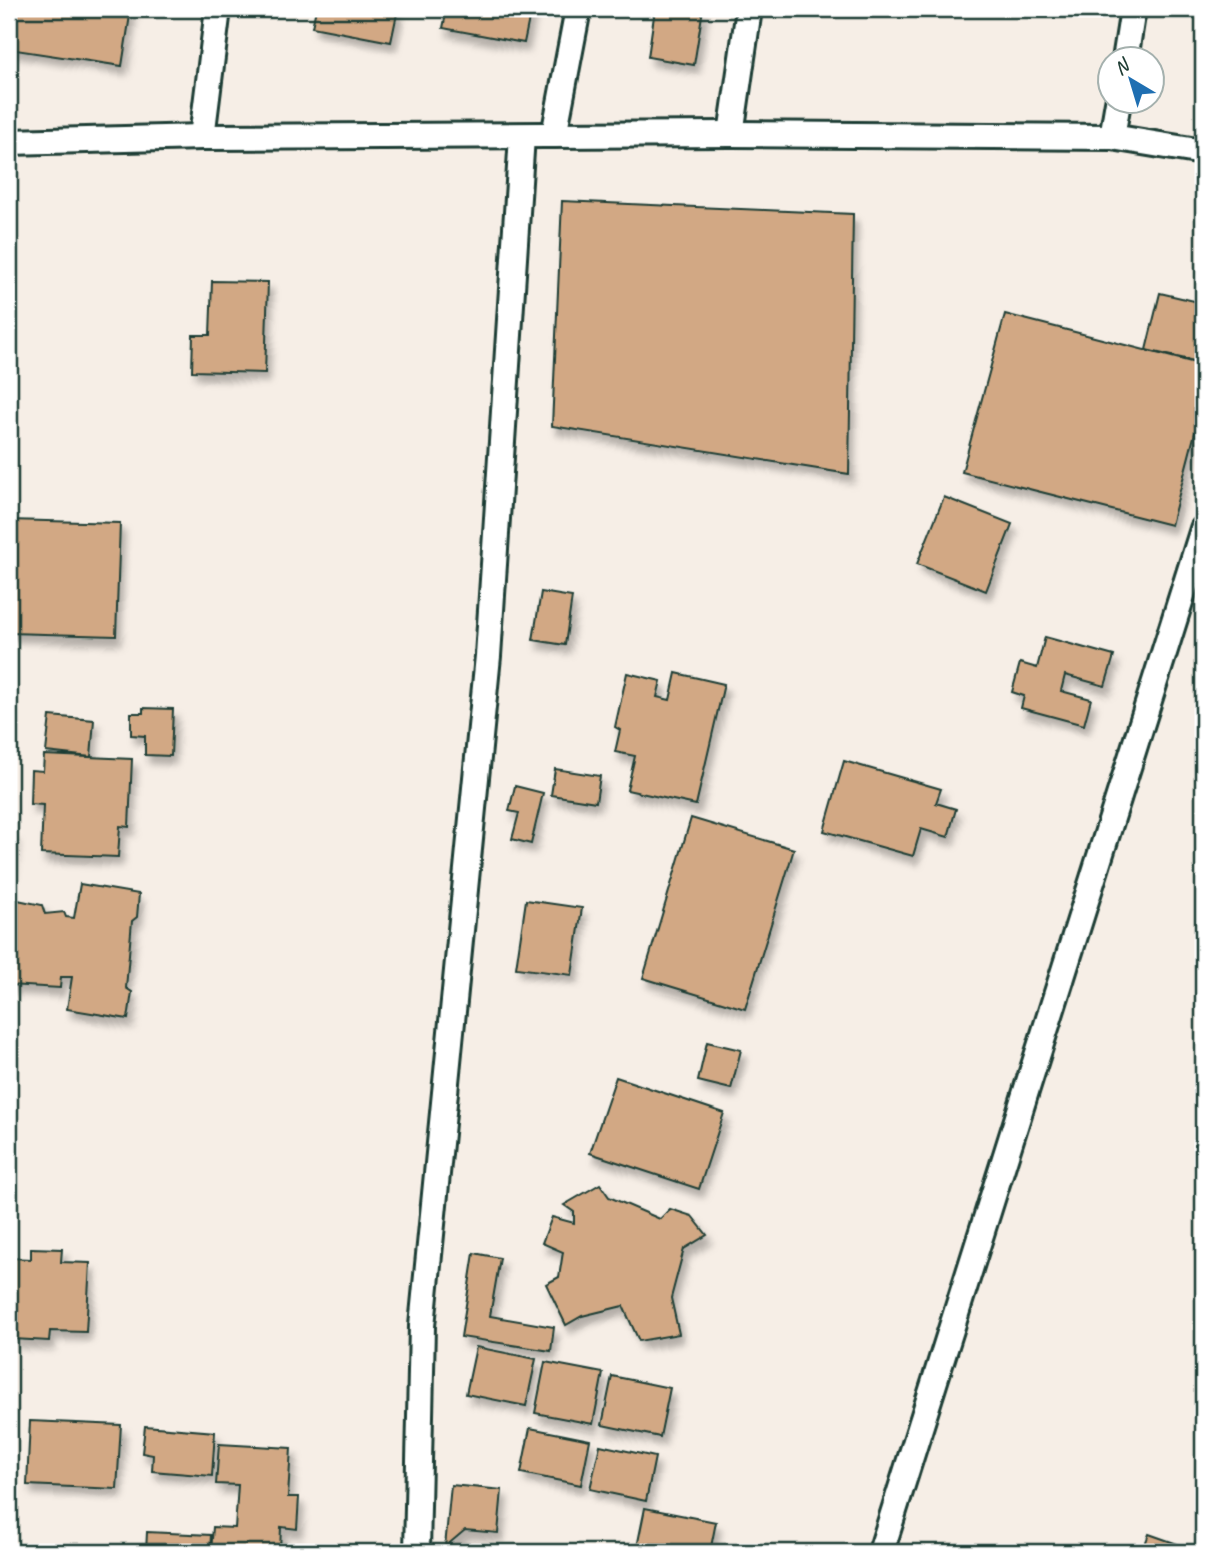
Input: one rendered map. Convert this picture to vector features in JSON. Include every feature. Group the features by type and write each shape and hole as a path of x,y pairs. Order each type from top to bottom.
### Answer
{"street":[{"path":"202,137 218,9"},
{"path":"554,135 578,9"},
{"path":"731,134 749,9"},
{"path":"1127,46 1133,9"},
{"path":"1112,137 1116,116"},
{"path":"9,142 202,137 731,134 1112,137 1203,152"},
{"path":"417,1552 422,1326 488,656 522,136"},
{"path":"881,1552 1203,529"}],"building":[{"path":"9,9 131,9 122,66 9,49"},
{"path":"316,9 398,9 391,42 312,27"},
{"path":"447,9 531,9 524,43 443,28"},
{"path":"655,9 703,9 694,65 648,57"},
{"path":"562,201 853,214 849,474 552,426"},
{"path":"212,281 268,282 265,373 192,371 193,335 210,335"},
{"path":"1160,293 1203,303 1203,363 1146,350"},
{"path":"1005,314 1203,365 1203,402 1171,525 962,472"},
{"path":"944,497 1012,524 986,591 917,564"},
{"path":"9,520 120,523 116,636 9,633"},
{"path":"541,592 572,597 565,645 533,640"},
{"path":"1045,637 1114,656 1105,686 1065,675 1061,691 1091,699 1084,725 1021,708 1024,696 1012,692 1020,663 1037,668"},
{"path":"627,673 661,681 657,697 670,700 676,673 724,684 696,805 627,790 635,756 615,752 620,730 615,727"},
{"path":"143,708 173,709 171,756 145,755 145,736 131,735 131,713 143,713"},
{"path":"50,716 94,720 91,757 46,752"},
{"path":"44,755 132,759 129,827 120,826 118,857 41,854 43,805 30,804 31,770 43,771"},
{"path":"844,761 941,789 936,803 956,809 948,837 921,829 913,856 824,831"},
{"path":"555,769 600,776 596,802 551,795"},
{"path":"515,786 543,793 531,844 512,839 519,813 509,811"},
{"path":"691,818 794,849 745,1009 643,978"},
{"path":"9,834 14,835 10,871 9,871"},
{"path":"80,884 139,894 137,917 132,921 126,988 132,992 128,1019 67,1009 72,977 61,977 60,988 9,985 9,917 13,899 42,905 45,914 64,912 66,917 74,918"},
{"path":"526,900 582,908 572,975 516,968"},
{"path":"707,1042 741,1050 731,1089 698,1081"},
{"path":"616,1077 724,1113 699,1189 590,1153"},
{"path":"600,1184 609,1197 660,1219 670,1209 692,1216 707,1235 684,1249 671,1298 679,1334 639,1341 623,1306 582,1316 566,1325 546,1284 559,1277 563,1252 542,1243 552,1217 574,1223 574,1212 564,1205"},
{"path":"31,1248 62,1249 61,1262 90,1263 86,1332 50,1331 49,1341 13,1339 13,1329 9,1328 9,1258 31,1259"},
{"path":"474,1253 500,1258 490,1316 554,1327 551,1351 461,1337"},
{"path":"476,1347 536,1359 526,1406 466,1394"},
{"path":"545,1362 603,1373 593,1424 535,1413"},
{"path":"612,1376 670,1388 660,1437 602,1425"},
{"path":"30,1421 121,1425 117,1489 27,1485"},
{"path":"145,1426 215,1432 212,1476 152,1471 153,1455 142,1453"},
{"path":"530,1428 590,1440 581,1485 521,1473"},
{"path":"219,1444 291,1448 288,1497 299,1497 297,1529 281,1527 280,1552 211,1552 213,1527 235,1528 238,1485 216,1484"},
{"path":"600,1445 655,1457 646,1501 590,1489"},
{"path":"451,1485 502,1490 498,1533 465,1530 445,1547"},
{"path":"645,1508 716,1522 710,1552 636,1552"},
{"path":"147,1532 211,1535 210,1552 146,1552"},
{"path":"1149,1534 1183,1546 1192,1552 1142,1552"}]}
